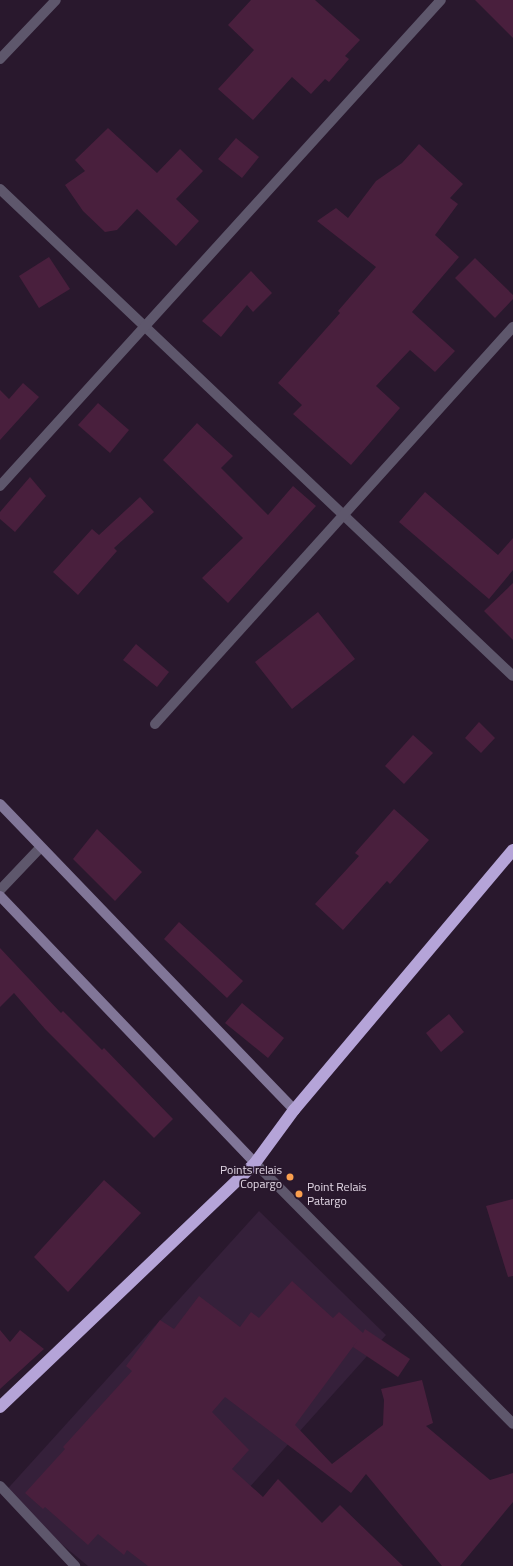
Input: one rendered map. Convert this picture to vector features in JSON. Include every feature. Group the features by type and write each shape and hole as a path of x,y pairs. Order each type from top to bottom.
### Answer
{"highway":[{"path":"0,1407 255,1163 294,1110 513,850"}],"street":[{"path":"0,59 56,0"},
{"path":"0,486 441,0"},
{"path":"0,189 513,676"},
{"path":"155,724 513,327"},
{"path":"0,804 294,1110"},
{"path":"0,890 41,847"},
{"path":"0,896 255,1163 513,1424"},
{"path":"0,1486 74,1566"}],"shaded area":[{"path":"259,1211 386,1335 179,1566 88,1566 2,1495"}],"building":[{"path":"251,0 315,0 360,40 345,56 349,59 329,82 325,79 311,94 292,77 253,120 218,89 254,50 228,25"},
{"path":"475,0 513,0 513,38"},
{"path":"108,128 157,173 180,149 203,171 176,199 199,221 176,246 137,209 117,230 105,232 83,211 65,185 85,171 75,160"},
{"path":"236,138 259,157 242,178 218,159"},
{"path":"419,144 463,184 450,198 458,204 435,235 459,257 412,312 455,351 435,372 410,350 376,386 400,408 351,465 293,414 302,405 278,383 340,313 338,311 376,267 317,221 336,208 348,218 376,181 402,163"},
{"path":"49,257 70,289 39,308 19,276"},
{"path":"475,258 513,295 513,299 495,318 455,278"},
{"path":"251,271 272,293 253,312 247,305 221,337 202,321"},
{"path":"23,383 39,397 0,440 0,390 9,399"},
{"path":"98,403 129,430 110,453 78,425"},
{"path":"197,423 233,456 221,468 268,515 293,486 316,506 228,603 202,578 243,538 163,460"},
{"path":"30,477 46,496 15,532 0,519 0,512"},
{"path":"425,492 498,555 513,538 513,570 489,599 399,522"},
{"path":"140,497 154,512 114,548 117,551 78,595 53,572 92,529 99,535"},
{"path":"513,583 513,640 484,611"},
{"path":"318,612 355,659 292,709 255,662"},
{"path":"136,644 169,672 157,687 123,660"},
{"path":"479,722 495,738 481,753 465,738"},
{"path":"413,735 433,753 404,784 385,766"},
{"path":"394,809 429,840 390,884 387,881 343,930 315,904 359,856 355,853"},
{"path":"97,829 142,872 115,901 73,859"},
{"path":"179,922 243,981 227,998 164,939"},
{"path":"0,948 61,1013 63,1011 102,1050 104,1048 173,1119 154,1138 45,1029 14,993 0,1007"},
{"path":"242,1003 284,1038 268,1058 225,1023"},
{"path":"449,1014 464,1032 441,1052 426,1033"},
{"path":"104,1180 141,1213 68,1292 34,1257"},
{"path":"513,1199 513,1276 508,1277 486,1206"},
{"path":"292,1281 333,1318 339,1312 363,1333 365,1329 410,1359 398,1377 353,1347 358,1340 295,1425 332,1464 383,1425 384,1400 381,1389 422,1380 433,1423 426,1426 490,1480 513,1473 513,1502 460,1566 442,1566 366,1474 351,1493 225,1397 212,1412 249,1450 232,1469 263,1497 278,1479 322,1523 340,1505 403,1566 148,1566 127,1550 124,1555 98,1534 88,1545 45,1507 43,1509 25,1493 65,1449 63,1447 132,1371 126,1366 160,1320 174,1329 199,1296 240,1327 251,1312 259,1318"},
{"path":"0,1330 10,1342 20,1330 44,1349 0,1389"}],"place":[{"name":"Points relais Copargo","path":"290,1177"},
{"name":"Point Relais Patargo","path":"299,1194"}]}
